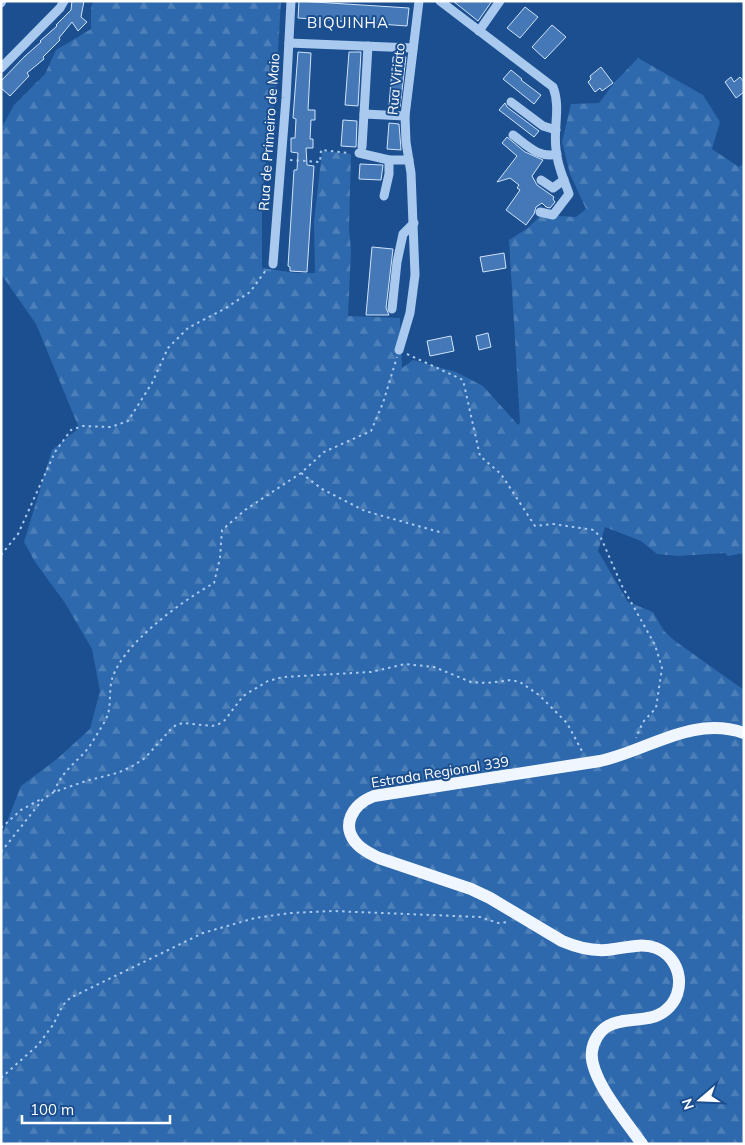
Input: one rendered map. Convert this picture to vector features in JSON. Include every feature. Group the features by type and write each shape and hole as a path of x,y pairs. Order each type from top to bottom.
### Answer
{"main road":[{"name":"Estrada Regional 339","path":"642,1144 598,1080 592,1062 592,1048 601,1032 607,1026 653,1017 665,1011 673,1003 678,994 679,985 679,976 674,962 654,947 642,946 606,950 574,946 471,889 367,852 359,847 351,835 349,827 354,810 358,804 374,796 589,763 630,752 678,733 701,728 718,728 744,734"}],"street":[{"path":"1,68 60,8 64,1"},
{"name":"Rua de Primeiro de Maio","path":"273,264 291,1"},
{"name":"Rua Viriato","path":"399,350 410,313 415,275 411,173 405,116 419,1"},
{"path":"440,1 553,88 557,98 556,154 559,171 569,194 553,215 540,212"},
{"path":"479,31 500,1"},
{"path":"289,42 413,48"},
{"path":"368,46 361,150 388,160 409,160"},
{"path":"511,102 543,126 556,130"},
{"path":"364,114 405,116"},
{"path":"513,135 547,157 556,154"},
{"path":"384,196 389,174 388,160"},
{"path":"541,180 553,188 564,180"},
{"path":"392,309 397,262 403,234 414,223"}],"path":[{"path":"281,160 320,162 321,150 361,150"},
{"path":"1,555 18,534 55,452 71,430 83,426 111,427 128,421 152,383 168,348 188,328 226,308 250,292 262,274 273,264"},
{"path":"54,792 58,780 63,773 91,745 108,714 112,679 126,654 148,631 182,603 214,583 220,558 222,530 245,510 301,472 324,452 371,431 383,403 399,350 463,380 480,456 501,474 535,526 553,524 576,526 594,530 601,538 622,586 655,645 662,668 656,708 643,722 630,752"},
{"path":"301,472 322,489 365,511 442,533"},
{"path":"1,828 21,810 54,792 86,781 117,774 131,767 145,758 176,725 183,723 212,726 218,724 225,720 243,696 268,681 300,675 337,675 371,672 405,664 434,667 471,682 486,683 511,680 520,682 539,695 568,723 589,763"},
{"path":"1,852 43,798"},
{"path":"1,1078 38,1045 53,1025 63,1005 70,998 203,933 255,918 333,910 480,917 498,922 513,922 521,917"}],"green space":[{"path":"93,1 281,1 275,100 269,128 262,200 262,268 296,273 315,273 314,222 322,151 351,154 349,228 351,251 348,316 400,318 402,368 413,360 456,372 483,386 518,425 520,423 509,240 528,228 541,215 576,217 586,209 570,174 562,142 571,104 599,103 614,83 638,58 703,95 720,122 712,149 739,167 744,163 744,553 728,556 725,553 678,556 657,554 641,541 605,527 598,551 628,602 653,612 664,631 675,641 744,690 744,1144 1,1144 1,837 21,786 57,759 90,729 100,691 92,649 65,603 35,562 24,542 52,450 79,428 36,324 1,274 1,129 14,105 45,74 56,50 91,29"}],"building":[{"path":"72,1 84,1 81,17 87,22 78,31 72,22 59,38 60,40 43,57 44,59 27,73 29,76 10,96 1,88 1,81 57,26 71,10"},
{"path":"299,1 409,8 407,26 298,18"},
{"path":"453,1 492,1 478,21"},
{"path":"525,7 538,17 520,38 507,28"},
{"path":"552,25 566,37 545,59 532,47"},
{"path":"298,52 311,53 308,110 315,110 315,120 311,120 310,139 313,139 313,148 306,148 307,165 314,166 307,272 290,271 288,266 294,170 297,170 298,153 291,152 291,138 295,138 296,119 293,118"},
{"path":"349,52 361,52 358,106 345,105"},
{"path":"393,57 406,57 400,107 389,106"},
{"path":"601,67 613,83 602,91 600,88 595,92 588,82 591,79 590,76"},
{"path":"511,70 541,95 534,104 503,79"},
{"path":"731,77 734,82 740,77 744,82 744,92 736,98 725,82"},
{"path":"505,103 507,107 539,131 534,137 499,110"},
{"path":"343,120 357,121 356,147 341,146"},
{"path":"389,123 399,124 401,150 387,149"},
{"path":"507,137 525,152 543,160 532,176 537,185 554,197 555,202 550,208 542,203 536,207 534,214 526,225 506,210 520,190 517,188 519,185 510,178 497,182 517,156 502,143"},
{"path":"360,164 383,165 381,180 359,179"},
{"path":"372,247 393,249 386,308 389,315 366,315"},
{"path":"504,253 506,268 483,272 480,257"},
{"path":"488,333 491,347 479,350 476,336"},
{"path":"451,336 454,351 430,356 427,341"}],"district":[{"name":"BIQUINHA","path":"348,22"}]}
